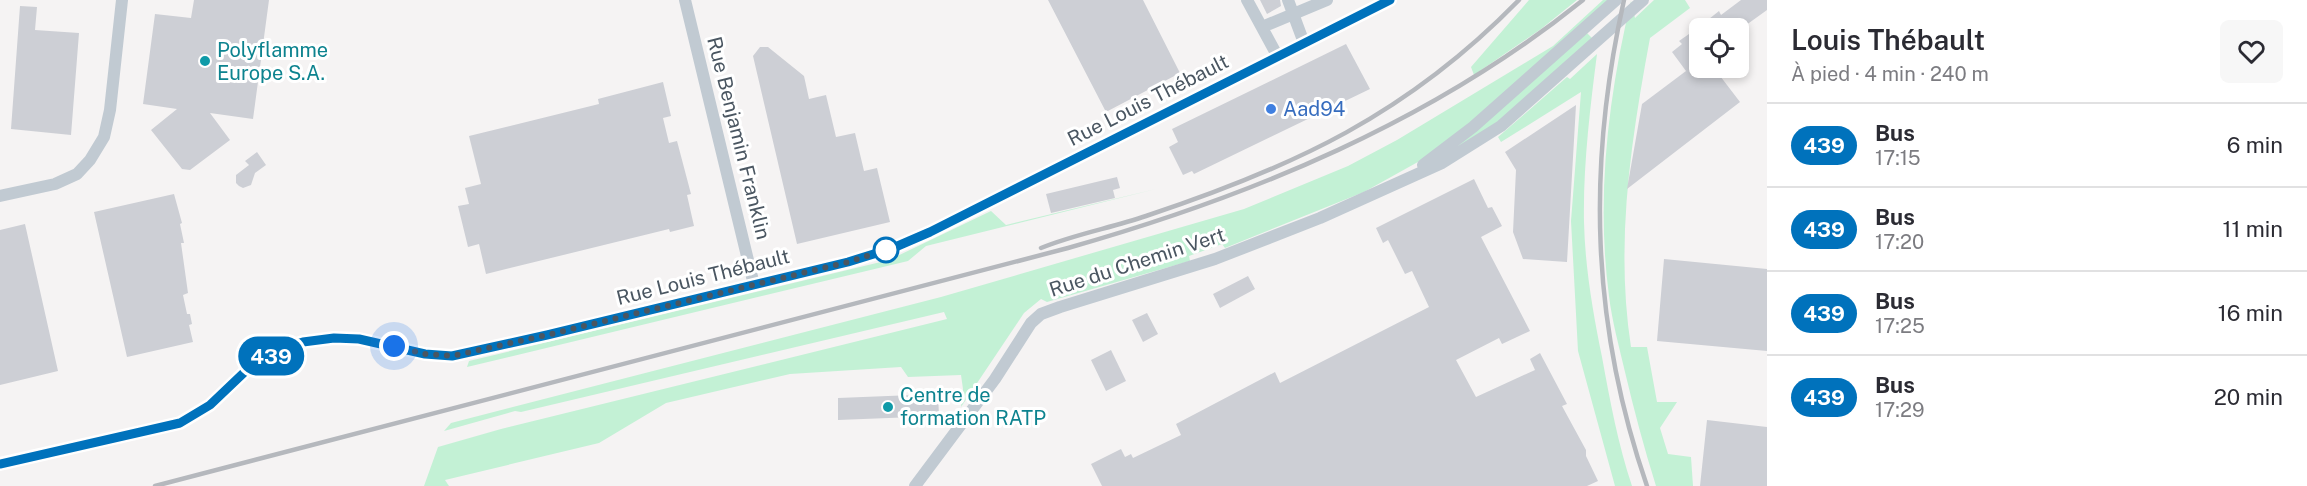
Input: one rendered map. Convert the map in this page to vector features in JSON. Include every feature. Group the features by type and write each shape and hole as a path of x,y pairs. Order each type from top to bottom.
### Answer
{"street":[{"path":"0,196 55,184 77,174 104,137 110,110 122,0"},
{"name":"Rue Benjamin Franklin","path":"685,0 754,285"},
{"path":"1246,0 1278,57"},
{"path":"1288,0 1304,43"},
{"path":"1262,27 1327,0"},
{"name":"Rue Louis Thébault","path":"0,464 180,423 210,405 252,365 285,348 303,342 334,338 359,339 425,354 452,356 867,257 915,239 1390,0"},
{"name":"Rue du Chemin Vert","path":"1376,192 1446,149 1616,0"},
{"name":"Rue du Chemin Vert","path":"915,486 995,379 1031,323 1041,314 1215,259 1320,218 1442,163 1485,138 1532,100 1643,0"}],"green space":[{"path":"1529,0 1577,0 1541,29 1474,75 1471,67"},
{"path":"1603,0 1608,0 1443,148 1364,192 1225,248 1222,244 1189,256 1190,261 1047,302 1041,299 1024,313 961,407 963,389 961,375 908,377 901,367 790,374 666,403 599,443 445,480 449,486 424,486 438,447 501,429 947,319 944,312 521,412 515,411 444,431 451,423 941,297 1244,209 1348,166 1397,140 1553,46"},
{"path":"1654,0 1685,0 1690,8 1650,38 1631,153 1627,192 1626,308 1631,347 1647,347 1657,402 1677,402 1660,428 1668,454 1691,457 1693,486 1656,486 1616,334 1605,259 1606,148 1623,37 1631,1 1635,18"},
{"path":"1586,32 1592,38 1493,127 1443,159"},
{"path":"1597,54 1585,180 1586,256 1611,406 1632,486 1615,486 1578,351 1571,221 1581,92 1501,142 1498,137 1567,77 1570,79"},
{"path":"1156,189 926,246 908,261 467,367 469,361 889,260 991,211 1006,225"}],"building":[{"name":"Polyflamme Europe S.A.","path":"194,0 269,0 253,119 210,113 230,140 190,170 182,169 151,130 177,109 143,104 155,14 191,18"},
{"path":"1048,0 1143,0 1180,73 1106,112"},
{"path":"1260,0 1280,0 1281,6 1267,14"},
{"path":"1741,0 1767,0 1767,10 1749,23 1749,18 1710,18 1719,11 1721,15"},
{"path":"20,6 37,7 35,30 79,33 71,135 11,129"},
{"path":"1689,34 1689,78 1722,78 1740,102 1627,189 1642,104 1686,71 1672,52 1682,44 1679,41"},
{"name":"Aad94","path":"1346,44 1370,89 1194,174 1192,171 1183,175 1169,147 1178,142 1172,129"},
{"path":"760,47 768,47 804,76 809,99 826,95 836,137 855,133 864,171 877,168 890,222 797,244 753,56"},
{"path":"663,82 671,116 663,118 669,143 677,141 691,194 687,195 694,226 670,232 669,229 486,274 479,244 468,247 458,206 469,204 465,188 481,184 469,136 599,104 598,99"},
{"path":"1576,105 1567,262 1523,259 1513,232 1516,170 1505,152"},
{"path":"257,152 266,165 255,173 251,185 243,188 236,183 236,175 249,165 245,161"},
{"path":"1117,177 1120,188 1113,190 1115,198 1051,213 1046,194"},
{"path":"1474,179 1488,208 1492,207 1502,226 1481,237 1530,331 1502,344 1499,338 1456,360 1476,397 1535,370 1530,359 1540,353 1567,404 1562,406 1586,450 1586,456 1598,481 1587,486 1102,486 1091,464 1121,449 1125,457 1131,454 1133,458 1181,435 1176,424 1275,372 1280,383 1429,307 1412,271 1405,274 1388,240 1383,243 1376,228"},
{"path":"174,194 182,223 180,224 184,243 181,243 188,293 183,295 187,314 190,314 192,324 189,325 193,342 127,357 94,212"},
{"path":"25,224 58,371 0,385 0,230"},
{"path":"1664,259 1767,269 1767,351 1657,341"},
{"path":"1248,276 1255,289 1220,308 1213,294"},
{"path":"1147,313 1158,334 1143,342 1132,320"},
{"path":"1111,350 1126,381 1106,391 1091,360"},
{"name":"Centre de formation RATP","path":"938,394 939,416 838,420 838,398"},
{"path":"1707,420 1767,427 1767,486 1700,486"}],"railway":[{"path":"1041,248 1200,197 1300,156 1391,106 1435,75 1477,40 1519,0"},
{"path":"155,486 1068,248 1205,204 1272,179 1403,118 1465,82 1525,43 1583,0"},
{"path":"1624,0 1612,62 1604,123 1600,184 1601,244 1605,305 1615,365 1628,425 1647,486"}],"bus line":[{"name":"439","path":"0,464 180,423 210,405 252,365 285,348 303,342 334,338 359,339 425,354 452,356 867,257 930,232 1390,0"}],"place":[{"name":"Polyflamme Europe S.A.","path":"205,61"},
{"name":"Aad94","path":"1271,109"},
{"name":"Centre de formation RATP","path":"888,407"}],"route":[{"path":"394,346 425,354 452,356 848,262 886,250"}]}
